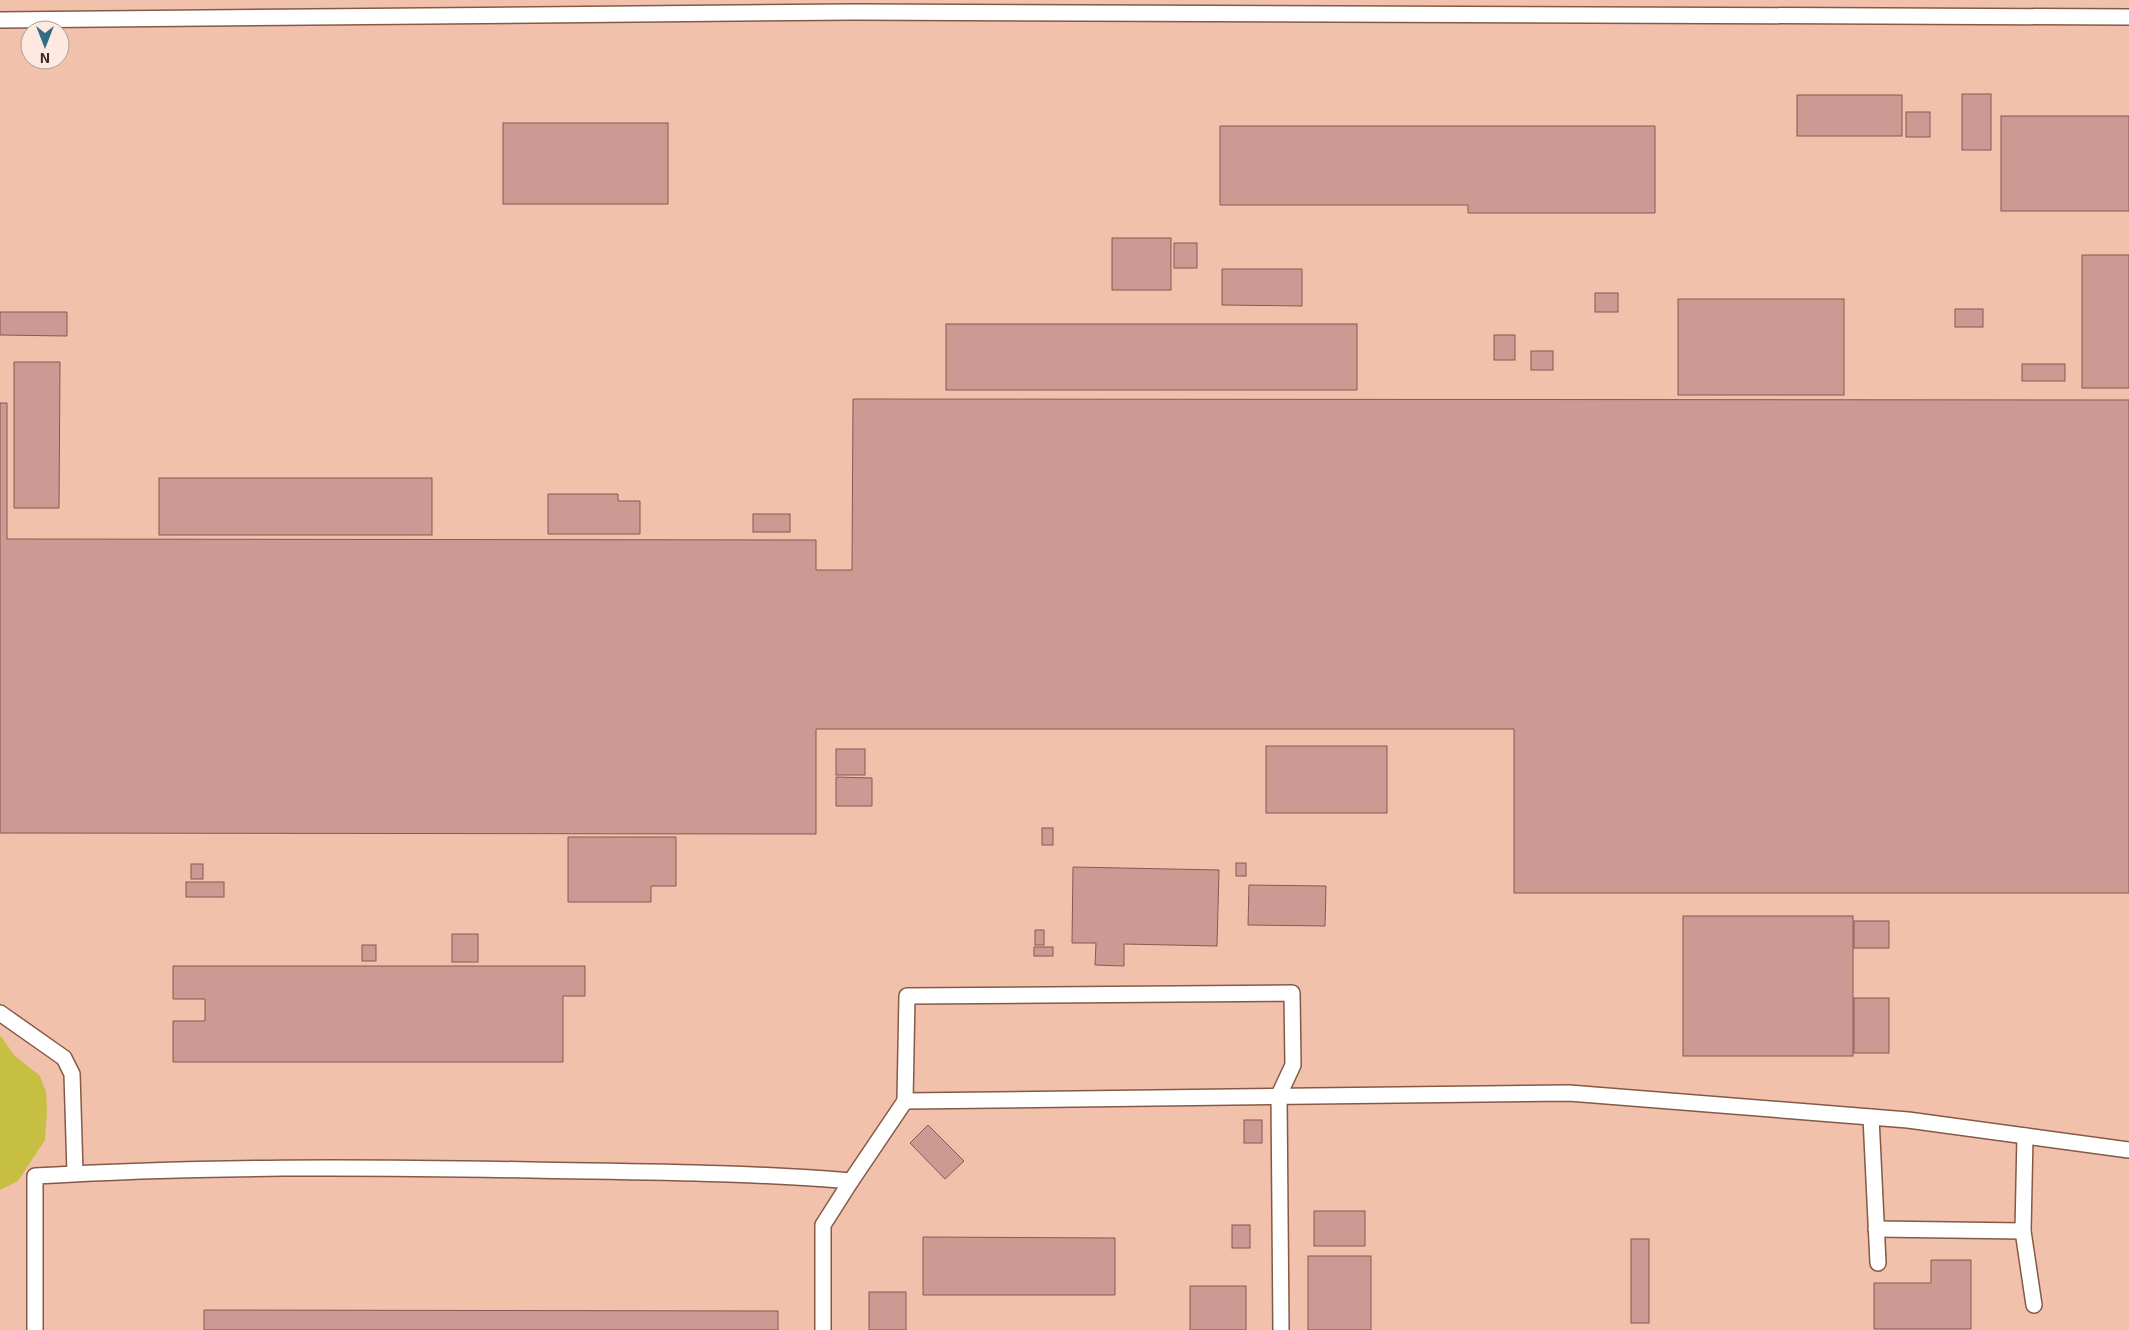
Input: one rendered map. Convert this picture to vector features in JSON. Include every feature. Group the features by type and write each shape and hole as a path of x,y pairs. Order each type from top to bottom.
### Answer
{"lane":[{"path":"0,20 852,12 2129,17"},
{"path":"823,1330 823,1225 905,1101 907,996 1292,993 1293,1065 1279,1095 1281,1330"},
{"path":"0,1013 64,1058 72,1074 75,1173"},
{"path":"905,1101 1569,1093 1871,1117 2129,1150"},
{"path":"1871,1117 1878,1263"},
{"path":"2025,1136 2023,1231 2034,1305"},
{"path":"35,1330 35,1176 140,1169 442,1168 769,1174 851,1181"},
{"path":"1876,1229 2023,1231"}],"shaded area":[{"path":"0,1035 14,1055 40,1076 46,1092 47,1112 45,1140 18,1181 0,1190"}],"building":[{"path":"1962,94 1991,94 1991,150 1962,150"},
{"path":"1797,95 1902,95 1902,136 1797,136"},
{"path":"1906,112 1930,112 1930,137 1906,137"},
{"path":"2001,116 2129,116 2129,211 2001,211"},
{"path":"503,123 668,123 668,204 503,204"},
{"path":"1220,126 1655,126 1655,213 1468,213 1468,205 1220,205"},
{"path":"1112,238 1171,238 1171,290 1112,290"},
{"path":"1174,243 1197,243 1197,268 1174,268"},
{"path":"2082,255 2129,255 2129,388 2082,388"},
{"path":"1222,269 1302,269 1302,306 1222,305"},
{"path":"1595,293 1618,293 1618,312 1595,312"},
{"path":"1678,299 1844,299 1844,395 1678,395"},
{"path":"1955,309 1983,309 1983,327 1955,327"},
{"path":"0,312 67,312 67,336 0,335"},
{"path":"946,324 1357,324 1357,390 946,390"},
{"path":"1494,335 1515,335 1515,360 1494,360"},
{"path":"1531,351 1553,351 1553,370 1531,370"},
{"path":"14,362 60,362 59,508 14,508"},
{"path":"2022,364 2065,364 2065,381 2022,381"},
{"path":"853,399 2129,400 2129,893 1514,893 1514,729 816,729 816,834 0,833 0,403 7,403 7,539 816,540 816,570 852,570"},
{"path":"159,478 432,478 432,535 159,535"},
{"path":"548,494 618,494 618,501 640,501 640,534 548,534"},
{"path":"753,514 790,514 790,532 753,532"},
{"path":"1266,746 1387,746 1387,813 1266,813"},
{"path":"836,749 865,749 865,775 836,775"},
{"path":"836,777 872,778 872,806 836,806"},
{"path":"1042,828 1053,828 1053,845 1042,845"},
{"path":"568,837 676,837 676,886 651,886 651,902 568,902"},
{"path":"1236,863 1246,863 1246,876 1236,876"},
{"path":"191,864 203,864 203,879 191,879"},
{"path":"1073,867 1219,870 1217,946 1124,944 1124,966 1095,965 1096,943 1072,943"},
{"path":"186,882 224,882 224,897 186,897"},
{"path":"1249,885 1326,886 1325,926 1248,925"},
{"path":"1683,916 1853,916 1853,1056 1683,1056"},
{"path":"1854,921 1889,921 1889,948 1854,948"},
{"path":"1035,930 1044,930 1044,945 1035,945"},
{"path":"452,934 478,934 478,962 452,962"},
{"path":"362,945 376,945 376,961 362,961"},
{"path":"1034,947 1053,947 1053,956 1034,956"},
{"path":"173,966 585,966 585,996 563,996 563,1062 173,1062 173,1021 205,1021 205,999 173,999"},
{"path":"1854,998 1889,998 1889,1053 1854,1053"},
{"path":"1244,1120 1262,1120 1262,1143 1244,1143"},
{"path":"928,1125 964,1161 945,1179 910,1143"},
{"path":"1314,1211 1365,1211 1365,1246 1314,1246"},
{"path":"1232,1225 1250,1225 1250,1248 1232,1248"},
{"path":"923,1237 1115,1238 1115,1295 923,1295"},
{"path":"1631,1239 1649,1239 1649,1323 1631,1323"},
{"path":"1308,1256 1371,1256 1371,1330 1308,1330"},
{"path":"1931,1260 1971,1260 1971,1329 1874,1329 1874,1283 1931,1283"},
{"path":"1190,1286 1246,1286 1246,1330 1190,1330"},
{"path":"869,1292 906,1292 906,1330 869,1330"},
{"path":"204,1310 778,1311 778,1330 204,1330"}]}
